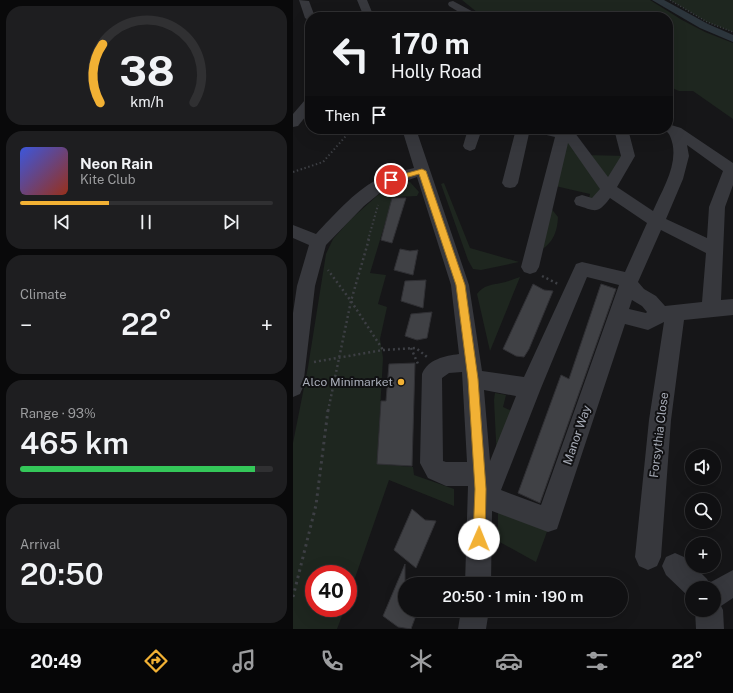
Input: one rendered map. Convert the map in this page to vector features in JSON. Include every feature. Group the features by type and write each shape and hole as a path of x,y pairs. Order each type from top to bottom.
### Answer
{"street":[{"path":"362,0 367,12"},
{"path":"304,1 308,12"},
{"path":"453,4 467,12"},
{"path":"293,123 305,109"},
{"name":"Manor Way","path":"673,133 712,154 732,170 717,207 711,309"},
{"path":"411,134 460,285 472,370 480,486 478,577"},
{"path":"470,146 474,134"},
{"path":"510,183 522,134"},
{"path":"530,267 568,134"},
{"path":"569,134 608,189 656,221 714,249"},
{"path":"582,201 596,206 629,155 623,134"},
{"name":"Manor Way","path":"480,486 548,520 619,314 632,286 656,221 675,179 682,156 668,134"},
{"path":"691,156 700,158 712,154"},
{"path":"293,387 306,286 317,248 340,218 381,184 401,176 422,171"},
{"path":"293,231 317,248"},
{"path":"530,388 472,370 439,368 432,374 432,463 436,470 480,486 493,482 530,388 582,269 632,286 649,301 668,313"},
{"path":"632,286 641,320"},
{"path":"619,314 648,322 668,313 733,307"},
{"name":"Forsythia Close","path":"648,557 668,313"},
{"path":"675,566 690,581"},
{"path":"721,591 733,583"},
{"path":"472,629 474,617"},
{"path":"709,617 710,629"}],"path":[{"path":"670,0 707,22 733,32"},
{"path":"293,172 323,162 348,134"},
{"path":"293,597 316,505 328,407 338,359 364,251 381,196 381,184"},
{"path":"317,248 383,350"},
{"path":"530,267 548,280 574,289"},
{"path":"296,364 338,359 383,350 416,348 439,368"}],"shaded area":[{"path":"462,0 650,0 669,12 477,12"},
{"path":"670,0 733,0 733,32 707,22"},
{"path":"673,14 705,32 733,43 733,119 693,91 679,91 673,88"},
{"path":"563,135 584,155 628,156 608,189 588,203 590,194 551,185"},
{"path":"410,182 419,192 417,196 393,197 370,273 386,275 378,304 387,307 380,339 383,358 377,464 413,467 414,475 454,489 454,506 389,480 357,572 357,565 305,565 305,617 342,617 337,629 293,629 293,443 308,367 326,254 333,239 351,219 378,195 398,184"},
{"path":"444,183 470,248 519,262 481,270 473,269 468,260 441,184"},
{"path":"550,207 558,217 556,230 548,244 533,255"},
{"path":"520,277 490,351 477,294 488,286"},
{"path":"495,393 506,395 503,407 516,413 497,461 494,400"},
{"path":"498,503 549,526 536,562 498,541"}],"building":[{"path":"392,198 406,198 392,243 381,240"},
{"path":"400,249 410,251 418,250 413,275 394,270"},
{"path":"426,280 423,308 401,301 405,281"},
{"path":"533,284 544,290 553,291 529,349 524,357 516,356 503,349"},
{"path":"601,284 616,289 540,503 518,493 561,375 569,379"},
{"path":"432,312 427,338 417,340 405,336 411,314"},
{"path":"415,363 412,466 377,464 381,401 386,401 389,364"},
{"path":"412,509 425,520 436,521 416,568 394,550"},
{"path":"405,564 405,577 400,577"},
{"path":"398,581 398,617 415,617 411,629 398,627 383,616"}],"waterway":[{"path":"657,0 704,26 733,39"}],"place":[{"name":"Alco Minimarket","path":"401,382"}],"route":[{"path":"391,180 422,171 460,285 473,379 480,489 479,539"}]}
